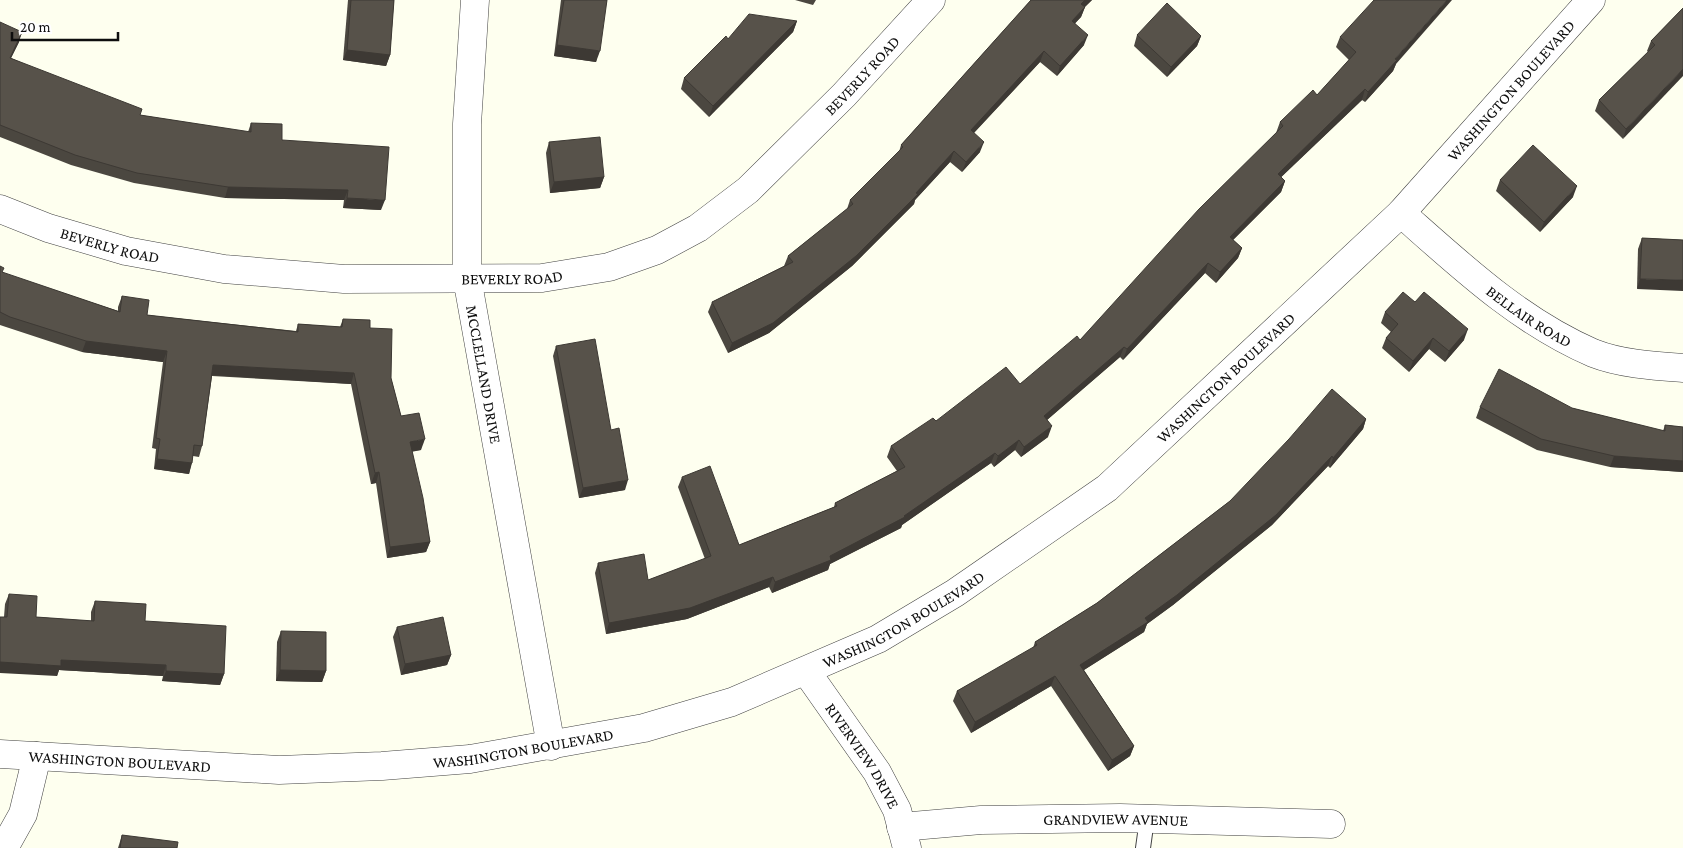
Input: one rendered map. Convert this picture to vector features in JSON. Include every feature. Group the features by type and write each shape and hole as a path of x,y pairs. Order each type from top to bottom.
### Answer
{"street":[{"name":"MCCLELLAND DRIVE","path":"475,0 467,124 467,278 551,746"},
{"name":"BEVERLY ROAD","path":"0,209 48,228 126,251 224,269 344,279 542,278 609,267 657,250 698,228 748,190 844,95 930,0"},
{"name":"WASHINGTON BOULEVARD","path":"0,754 279,770 382,766 470,759 644,728 732,702 878,639 955,593 1108,488 1401,213 1591,0"},
{"name":"BELLAIR ROAD","path":"1401,213 1487,289 1541,326 1595,353 1649,366 1683,368"},
{"name":"RIVERVIEW DRIVE","path":"806,671 877,772 897,810 904,837"},
{"path":"4,848 23,814 37,756"},
{"name":"GRANDVIEW AVENUE","path":"904,837 981,820 1147,819 1330,824"}],"lane":[{"path":"1143,848 1147,819"}],"building":[{"path":"351,0 394,0 390,55 347,50"},
{"path":"564,0 607,0 600,51 557,45"},
{"path":"1031,0 1085,0 1081,4 1085,7 1072,21 1088,35 1060,66 1044,51 971,130 984,142 966,162 954,151 916,193 918,194 856,256 773,323 732,343 712,302 793,262 788,256 853,204 850,200 903,147 901,145"},
{"path":"1374,0 1447,0 1368,92 1365,89 1278,174 1285,181 1230,237 1242,248 1220,272 1208,263 1127,349 1124,347 1044,416 1052,426 1024,447 1019,440 998,456 995,453 905,517 830,556 831,560 775,582 773,577 690,608 609,623 598,563 644,554 648,580 711,556 682,477 710,466 739,545 837,506 835,503 905,467 891,446 933,418 936,421 1006,367 1020,384 1077,336 1080,340 1199,209 1283,126 1280,122 1313,90 1317,95 1356,52 1340,37"},
{"path":"1167,3 1201,36 1171,67 1137,35"},
{"path":"1683,8 1683,69 1626,129 1599,100 1655,45 1651,41"},
{"path":"749,14 797,21 713,106 684,78 726,36 728,39"},
{"path":"0,22 22,32 10,58 142,109 140,115 251,132 251,123 282,124 282,140 389,147 385,200 347,198 348,190 228,187 137,173 75,155 0,125"},
{"path":"600,137 604,177 554,182 549,142"},
{"path":"1533,145 1577,186 1544,222 1500,180"},
{"path":"1642,238 1683,240 1683,280 1640,279"},
{"path":"0,266 4,268 2,272 120,312 122,296 149,300 147,315 298,332 298,324 342,327 343,319 370,320 370,328 392,329 391,378 401,416 419,413 425,439 410,442 423,498 430,542 390,547 379,472 375,473 354,373 213,365 202,446 194,445 192,463 157,459 160,439 156,438 167,351 86,341 10,317 0,312"},
{"path":"1403,292 1415,302 1424,292 1468,329 1449,351 1433,338 1413,361 1386,338 1398,324 1385,312"},
{"path":"595,339 611,430 619,428 628,480 583,488 556,346"},
{"path":"1499,369 1572,408 1665,431 1665,425 1683,427 1683,461 1614,456 1541,439 1480,407"},
{"path":"1332,389 1366,419 1333,458 1332,456 1276,515 1177,595 1145,618 1148,622 1080,665 1134,746 1112,760 1055,676 975,722 957,691 1037,645 1035,642 1097,603 1230,501 1289,439"},
{"path":"9,594 37,596 36,617 94,621 95,601 146,604 145,621 226,626 224,674 166,671 166,665 61,660 61,666 0,662 0,617 7,617"},
{"path":"443,617 451,655 405,664 397,627"},
{"path":"281,631 326,632 326,671 280,670"},
{"path":"122,835 178,842 177,848 120,848"}]}
